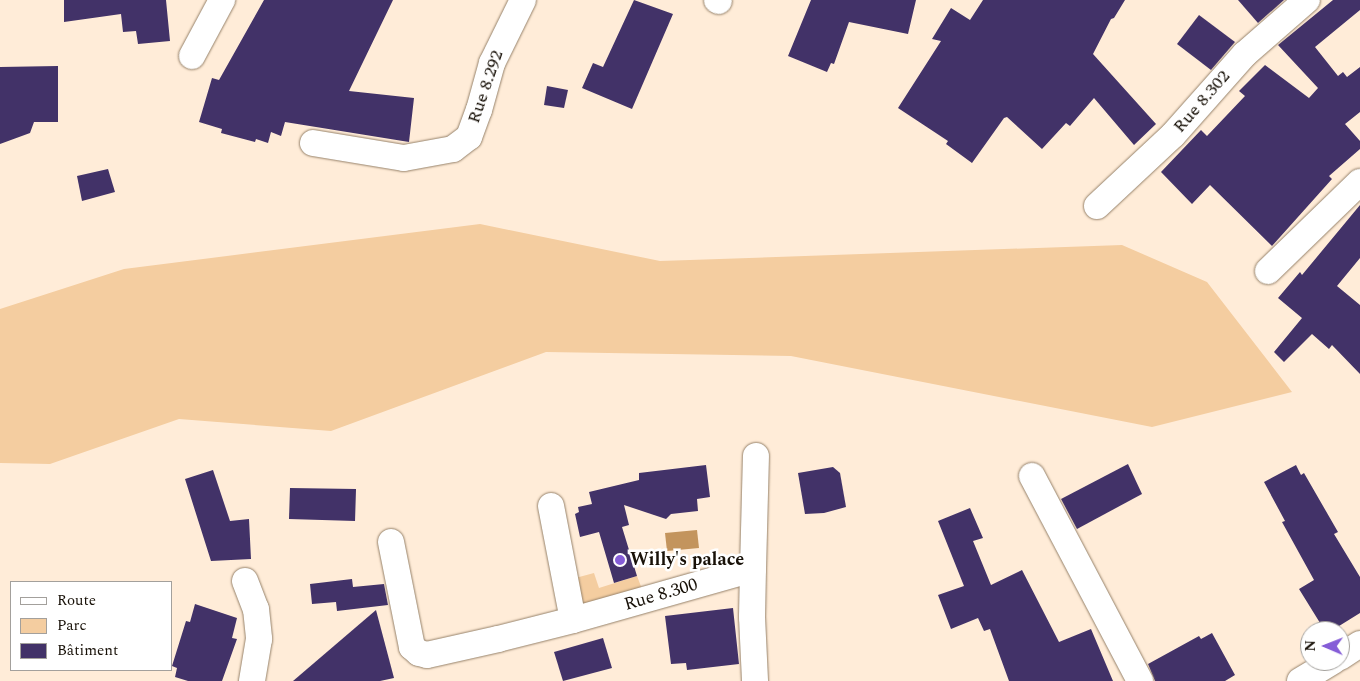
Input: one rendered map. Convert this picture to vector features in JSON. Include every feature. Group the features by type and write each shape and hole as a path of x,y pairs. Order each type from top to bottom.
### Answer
{"street":[{"path":"192,56 222,0"},
{"name":"Rue 8.292","path":"313,143 404,158 453,149 469,137 479,110 492,63 523,0"},
{"name":"Rue 8.302","path":"1097,206 1173,135 1245,54 1307,0"},
{"path":"1268,271 1360,182"},
{"path":"755,681 752,616 756,456"},
{"path":"1032,476 1140,681"},
{"path":"551,506 573,620"},
{"name":"Rue 8.300","path":"391,542 412,647 419,653 427,655 498,640 753,569"},
{"path":"245,581 256,609 259,639 252,681"},
{"path":"1300,681 1316,671"}],"green space":[{"path":"480,224 660,261 1122,245 1207,282 1292,392 1152,427 791,356 546,352 331,431 179,419 50,464 0,463 0,309 124,269"},
{"path":"594,573 599,588 637,576 642,589 576,609 568,580"}],"shaded area":[{"path":"697,530 699,548 667,551 665,533"}],"building":[{"path":"64,0 166,0 170,41 138,44 136,31 123,32 121,14 64,22"},
{"path":"264,0 393,0 349,91 414,98 409,142 285,122 281,136 271,132 268,143 256,139 255,142 221,133 222,129 199,122 212,78 219,80"},
{"path":"634,0 673,14 632,109 582,88 593,63 603,67"},
{"path":"811,0 916,0 908,34 849,22 834,64 831,63 827,72 788,56"},
{"path":"983,0 1125,0 1114,18 1111,19 1093,54 1156,124 1134,145 1094,98 1070,126 1066,123 1042,149 1007,117 1004,118 972,163 946,144 948,141 898,108 941,41 932,39 951,8 970,20"},
{"path":"1238,0 1284,0 1258,23"},
{"path":"1333,0 1360,0 1360,10 1315,47 1338,76 1343,72 1347,77 1360,67 1360,112 1345,124 1360,141 1360,149 1329,176 1332,179 1272,246 1210,185 1192,204 1161,172 1201,130 1207,136 1245,96 1239,91 1265,65 1309,98 1318,88 1278,45"},
{"path":"1199,15 1235,42 1211,70 1177,44"},
{"path":"58,66 58,122 34,122 30,133 0,144 0,67"},
{"path":"547,86 568,90 564,108 544,105"},
{"path":"108,169 115,192 82,201 77,176"},
{"path":"1360,205 1360,258 1337,286 1360,305 1360,374 1332,345 1329,349 1312,334 1284,362 1274,352 1302,318 1278,298 1300,272 1302,275"},
{"path":"1128,464 1142,494 1077,529 1061,499"},
{"path":"706,465 710,497 697,499 698,511 671,514 666,519 624,505 629,525 622,527 637,576 614,583 599,532 580,537 575,514 579,512 578,507 592,504 589,492 639,480 639,473"},
{"path":"1296,465 1301,475 1304,473 1338,532 1334,534 1360,577 1360,613 1347,621 1319,621 1299,589 1314,580 1282,522 1285,521 1264,482"},
{"path":"833,467 840,473 846,507 824,513 805,514 798,473"},
{"path":"213,470 230,521 249,519 251,559 211,561 185,479"},
{"path":"290,488 356,489 355,521 289,519"},
{"path":"970,508 983,538 973,541 991,585 1022,570 1059,642 1091,629 1113,681 1009,681 990,629 984,631 978,618 951,629 938,595 964,586 938,521"},
{"path":"352,579 353,587 384,584 388,605 337,611 336,602 312,604 310,584"},
{"path":"195,604 237,618 232,638 237,639 222,681 188,681 175,677 177,668 172,666 186,621 190,622"},
{"path":"733,608 739,664 687,670 686,663 671,664 665,616"},
{"path":"376,610 394,678 380,681 293,681"},
{"path":"1212,633 1235,675 1225,681 1155,681 1148,664 1199,636 1201,639"},
{"path":"603,638 612,668 563,681 554,652"}],"place":[{"name":"Willy's palace","path":"620,560"}]}
